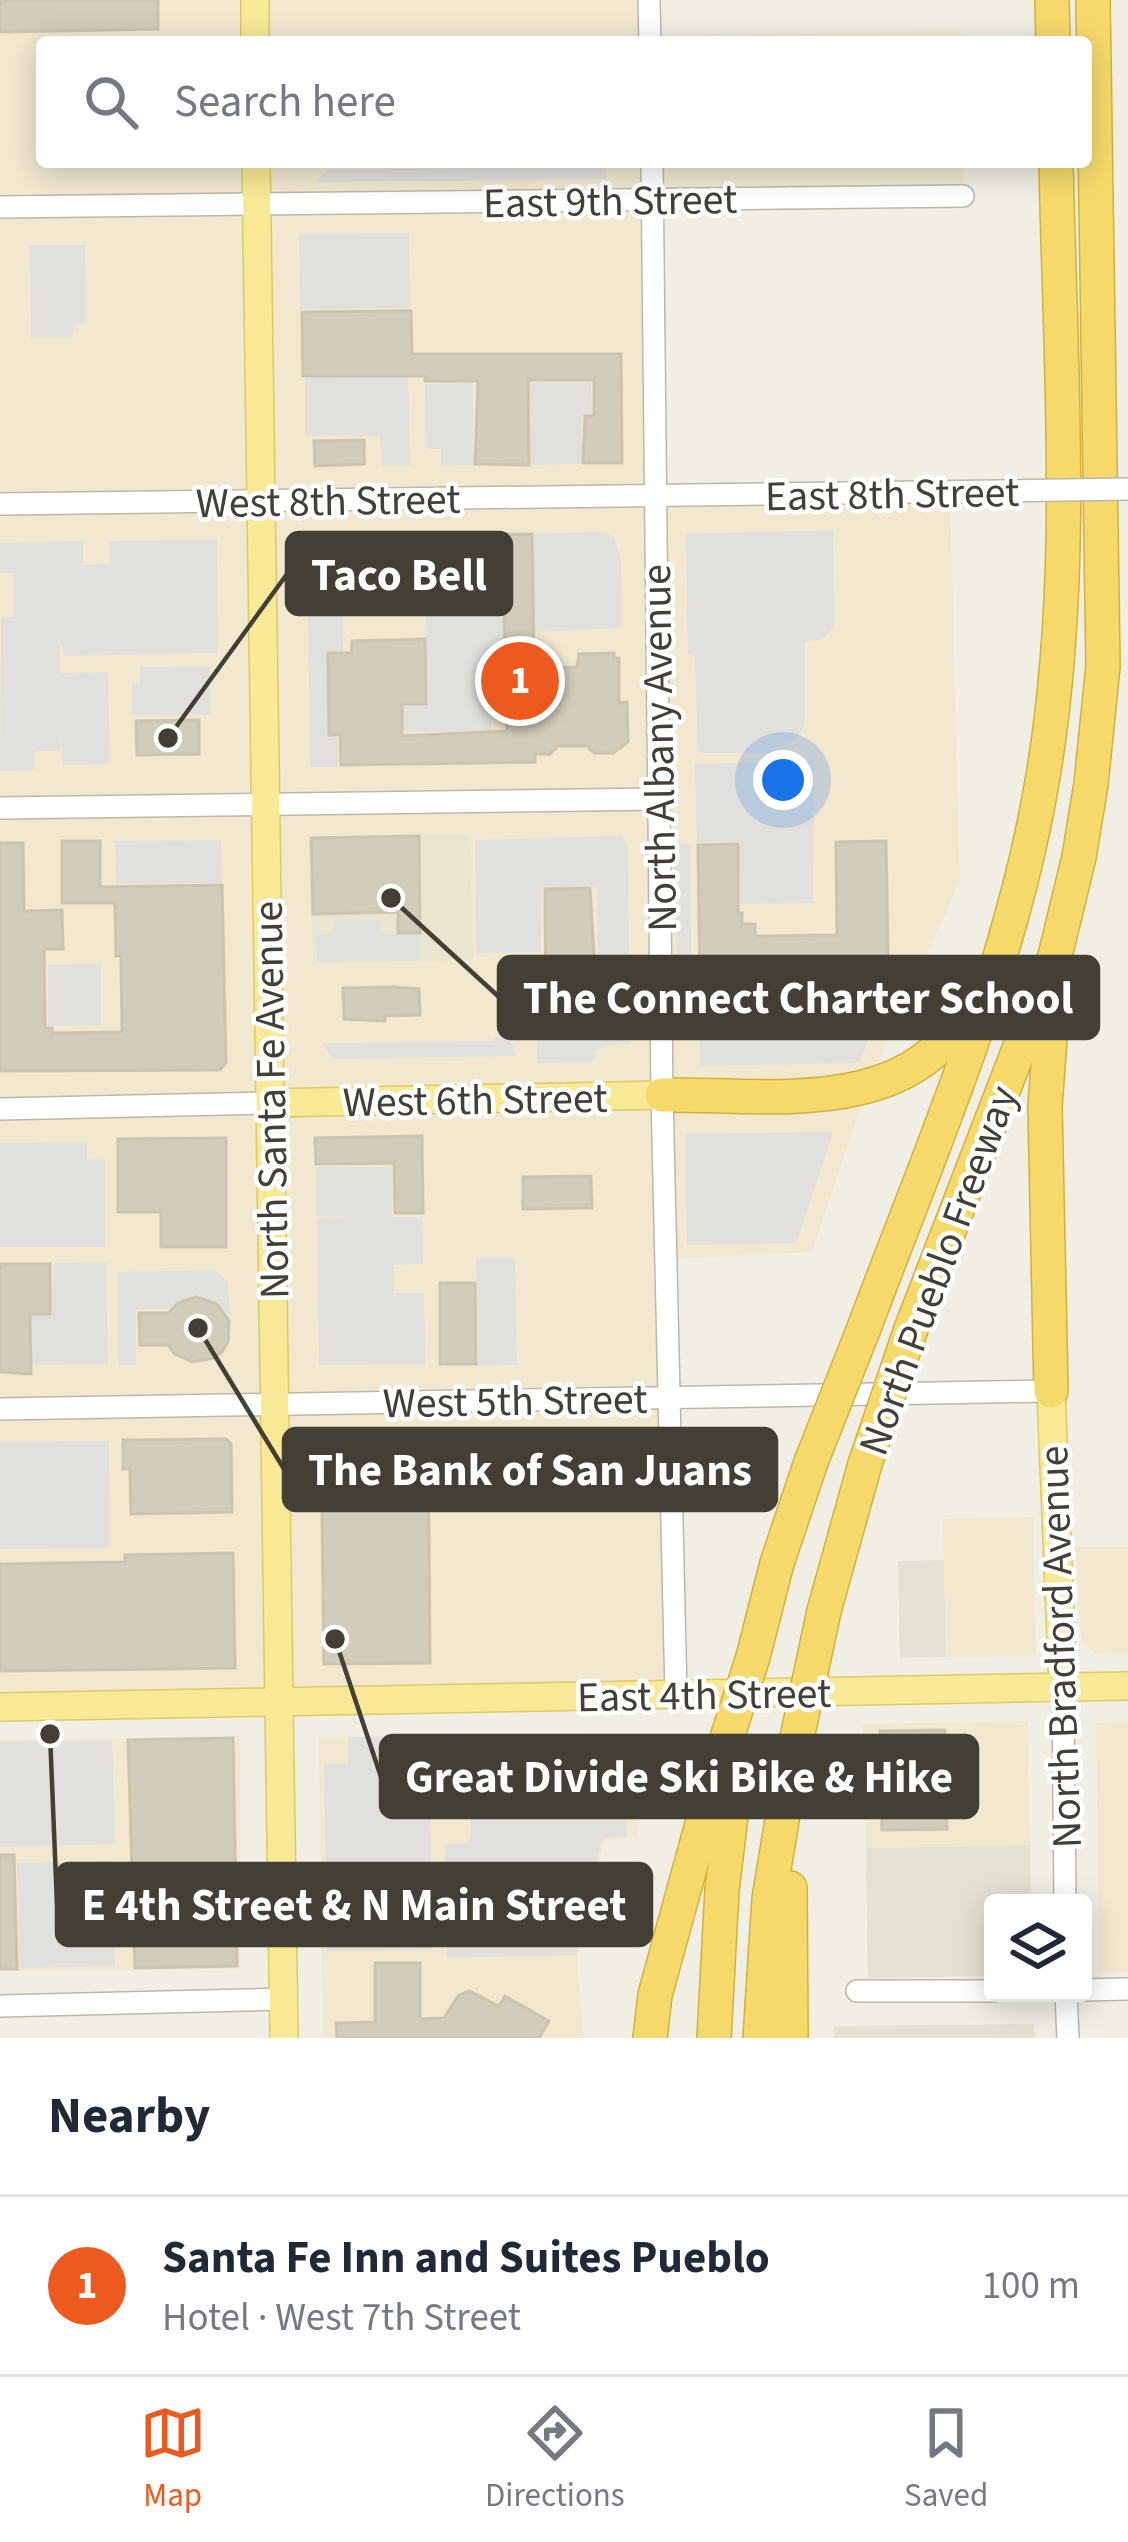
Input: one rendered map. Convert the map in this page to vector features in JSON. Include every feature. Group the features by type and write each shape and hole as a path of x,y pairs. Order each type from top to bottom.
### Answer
{"highway":[{"path":"1052,0 1053,36"},
{"name":"North Pueblo Freeway","path":"760,2038 769,1899 824,1611 865,1464 910,1329 1055,956 1085,820 1103,666 1093,0"},
{"name":"North Pueblo Freeway","path":"727,1767 764,1611 811,1462 982,1011 1013,916 1042,787 1056,686 1061,436 1056,168"},
{"path":"662,1095 832,1094 867,1089 896,1078 924,1063 956,1031 1013,916"},
{"path":"1051,1391 1045,1106 1055,956"},
{"path":"791,1766 791,2038"},
{"path":"650,2038 655,1995 727,1767"},
{"path":"714,2038 727,1767"}],"main road":[{"path":"255,0 255,36"},
{"name":"North Santa Fe Avenue","path":"256,168 284,2038"},
{"name":"West 6th Street","path":"270,1103 662,1095"},
{"name":"North Bradford Avenue","path":"1051,1391 1063,1688"},
{"name":"East 4th Street","path":"0,1707 1128,1686"}],"street":[{"path":"649,0 650,36"},
{"name":"North Albany Avenue","path":"652,168 662,1095 676,1694"},
{"name":"East 9th Street","path":"0,207 963,196"},
{"name":"East 8th Street","path":"656,496 1128,488"},
{"name":"West 8th Street","path":"0,504 656,496"},
{"path":"0,808 658,800"},
{"name":"West 6th Street","path":"0,1109 270,1103"},
{"name":"West 5th Street","path":"0,1408 1051,1391"},
{"name":"North Bradford Avenue","path":"1063,1688 1065,1894"},
{"path":"1092,1990 1128,1989"},
{"path":"857,1991 984,1990"},
{"path":"0,2006 284,1999"},
{"path":"1066,2002 1068,2038"}],"shaded area":[{"path":"0,0 649,0 650,35 961,31 961,36 36,36 36,168 963,168 963,196 654,200 656,496 950,491 960,881 867,1089 812,1252 667,1259 676,1694 0,1707"},
{"path":"606,168 606,179 315,182 327,170"},
{"path":"409,233 410,308 300,309 299,234"},
{"path":"30,245 85,245 86,324 75,324 71,338 31,338"},
{"path":"408,377 410,466 382,466 380,436 305,435 305,378"},
{"path":"591,382 592,415 582,416 582,464 531,465 530,383"},
{"path":"473,383 473,465 441,466 441,449 426,449 425,384"},
{"path":"833,530 834,626 822,640 805,641 805,724 796,740 769,753 698,753 695,655 688,654 686,534"},
{"path":"601,532 614,537 621,561 622,628 533,632 532,534"},
{"path":"307,537 335,537 335,601 342,601 343,652 327,653 327,735 338,736 338,767 310,767"},
{"path":"217,540 218,653 64,656 60,646 60,673 108,672 110,764 62,765 61,730 60,751 34,751 34,770 0,771 1,618 14,617 14,573 0,573 0,543 83,541 83,565 110,564 110,541"},
{"path":"490,568 490,580 503,580 506,719 491,720 491,733 389,731 388,705 427,704 426,615 358,615 345,599 346,577 372,577 372,569"},
{"path":"210,666 210,715 132,715 132,684 140,684 140,667"},
{"path":"814,761 813,903 740,904 739,842 697,842 695,764"},
{"path":"470,834 473,960 313,963 310,837"},
{"path":"622,836 628,845 630,1044 613,1043 594,1052 594,1062 537,1063 538,1013 599,1011 597,886 541,887 541,952 476,953 475,840"},
{"path":"221,840 222,883 116,884 115,841"},
{"path":"674,843 690,844 692,1016 679,1017"},
{"path":"334,920 380,920 381,934 419,934 419,961 317,962 316,934 334,934"},
{"path":"101,964 101,1025 48,1026 48,965"},
{"path":"504,969 526,970 526,1039 510,1040 517,1056 332,1059 323,1043 492,1041 504,1029"},
{"path":"892,986 859,1063 700,1066 699,989"},
{"path":"833,1132 796,1243 687,1245 685,1134"},
{"path":"87,1142 87,1159 105,1160 105,1247 0,1247 0,1143"},
{"path":"316,1167 392,1167 392,1217 422,1217 423,1264 394,1265 394,1293 424,1293 425,1364 319,1365 317,1218 360,1217 316,1216"},
{"path":"476,1258 515,1258 517,1365 478,1366"},
{"path":"106,1262 108,1364 31,1365 30,1285 52,1287 54,1263"},
{"path":"216,1270 228,1283 230,1316 217,1303 199,1297 185,1299 171,1309 136,1309 136,1365 118,1365 117,1272"},
{"path":"109,1441 110,1548 0,1549 0,1442"},
{"path":"1033,1517 1036,1656 946,1657 943,1519"},
{"path":"1076,1547 1128,1547 1128,1655 1094,1653 1081,1637"},
{"path":"944,1560 946,1657 900,1658 898,1561"},
{"path":"1028,1721 1030,1845 866,1848 863,1724"},
{"path":"1128,1721 1128,1972 1099,1972 1096,1723"},
{"path":"636,1733 638,1838 604,1841 577,1959 584,2038 323,2038 319,1737"},
{"path":"240,1736 240,1969 0,1971 0,1740"},
{"path":"429,1736 432,1950 327,1951 324,1764 348,1764 348,1737"},
{"path":"112,1740 115,1844 0,1847 0,1742"},
{"path":"601,1740 625,1741 627,1837 602,1838 576,1955 447,1958 445,1845 467,1843 471,1834 469,1743 524,1742 526,1809 602,1808"},
{"path":"1030,1845 1031,1894 984,1894 984,1976 868,1978 866,1848"},
{"path":"114,1861 115,1966 20,1968 17,1863"},
{"path":"1034,2024 1035,2038 834,2038 834,2026"}],"building":[{"path":"0,0 158,0 158,29 0,32"},
{"path":"411,311 412,354 621,354 622,463 583,463 585,416 594,416 594,380 528,380 529,465 475,464 478,381 303,376 302,312"},
{"path":"364,440 364,464 315,466 314,441"},
{"path":"532,534 534,668 577,667 579,654 614,653 619,658 619,703 627,702 628,742 613,753 594,753 587,746 558,746 550,754 535,754 535,762 341,765 340,734 329,735 328,653 351,653 352,641 425,639 426,704 402,704 402,736 507,731 503,566 370,568 370,575 337,576 337,537"},
{"path":"199,720 199,754 137,755 136,721"},
{"path":"419,836 420,933 398,933 398,912 313,914 311,838"},
{"path":"62,841 100,841 100,887 222,885 226,1063 220,1070 0,1071 0,843 23,843 24,911 62,910 63,949 44,949 45,1028 52,1028 52,1033 122,1032 115,903 62,903"},
{"path":"886,841 888,957 877,957 878,982 703,984 698,845 738,844 738,913 742,913 742,924 755,924 755,936 837,935 836,842"},
{"path":"590,888 597,1009 546,1009 545,889"},
{"path":"343,988 419,989 420,1015 385,1016 385,1021 344,1019"},
{"path":"422,1136 423,1213 395,1213 394,1163 316,1164 315,1138"},
{"path":"226,1138 226,1247 161,1247 161,1212 118,1212 118,1139"},
{"path":"591,1176 592,1208 523,1209 523,1177"},
{"path":"0,1264 50,1264 50,1314 30,1314 31,1374 0,1372"},
{"path":"440,1283 475,1283 476,1364 440,1364"},
{"path":"196,1297 217,1304 229,1321 228,1342 222,1352 193,1362 168,1345 140,1345 139,1313 168,1313 178,1303"},
{"path":"428,1435 430,1663 324,1664 321,1437"},
{"path":"226,1439 231,1444 232,1512 131,1514 130,1469 123,1469 123,1440"},
{"path":"233,1553 235,1668 0,1671 0,1564 125,1562 125,1555"},
{"path":"945,1730 947,1829 882,1830 880,1731"},
{"path":"233,1738 237,1966 135,1968 128,1740"},
{"path":"0,1855 14,1855 17,1969 0,1969"},
{"path":"375,1963 420,1963 420,2019 444,2018 458,1996 469,1991 499,2006 505,1996 549,2021 539,2038 337,2038 336,2023 375,2022"}],"place":[{"name":"Santa Fe Inn and Suites Pueblo","path":"520,681"},
{"name":"Taco Bell","path":"168,738"},
{"name":"The Connect Charter School","path":"391,898"},
{"name":"The Bank of San Juans","path":"198,1328"},
{"name":"Great Divide Ski Bike & Hike","path":"335,1639"},
{"name":"E 4th Street & N Main Street","path":"50,1734"}]}
